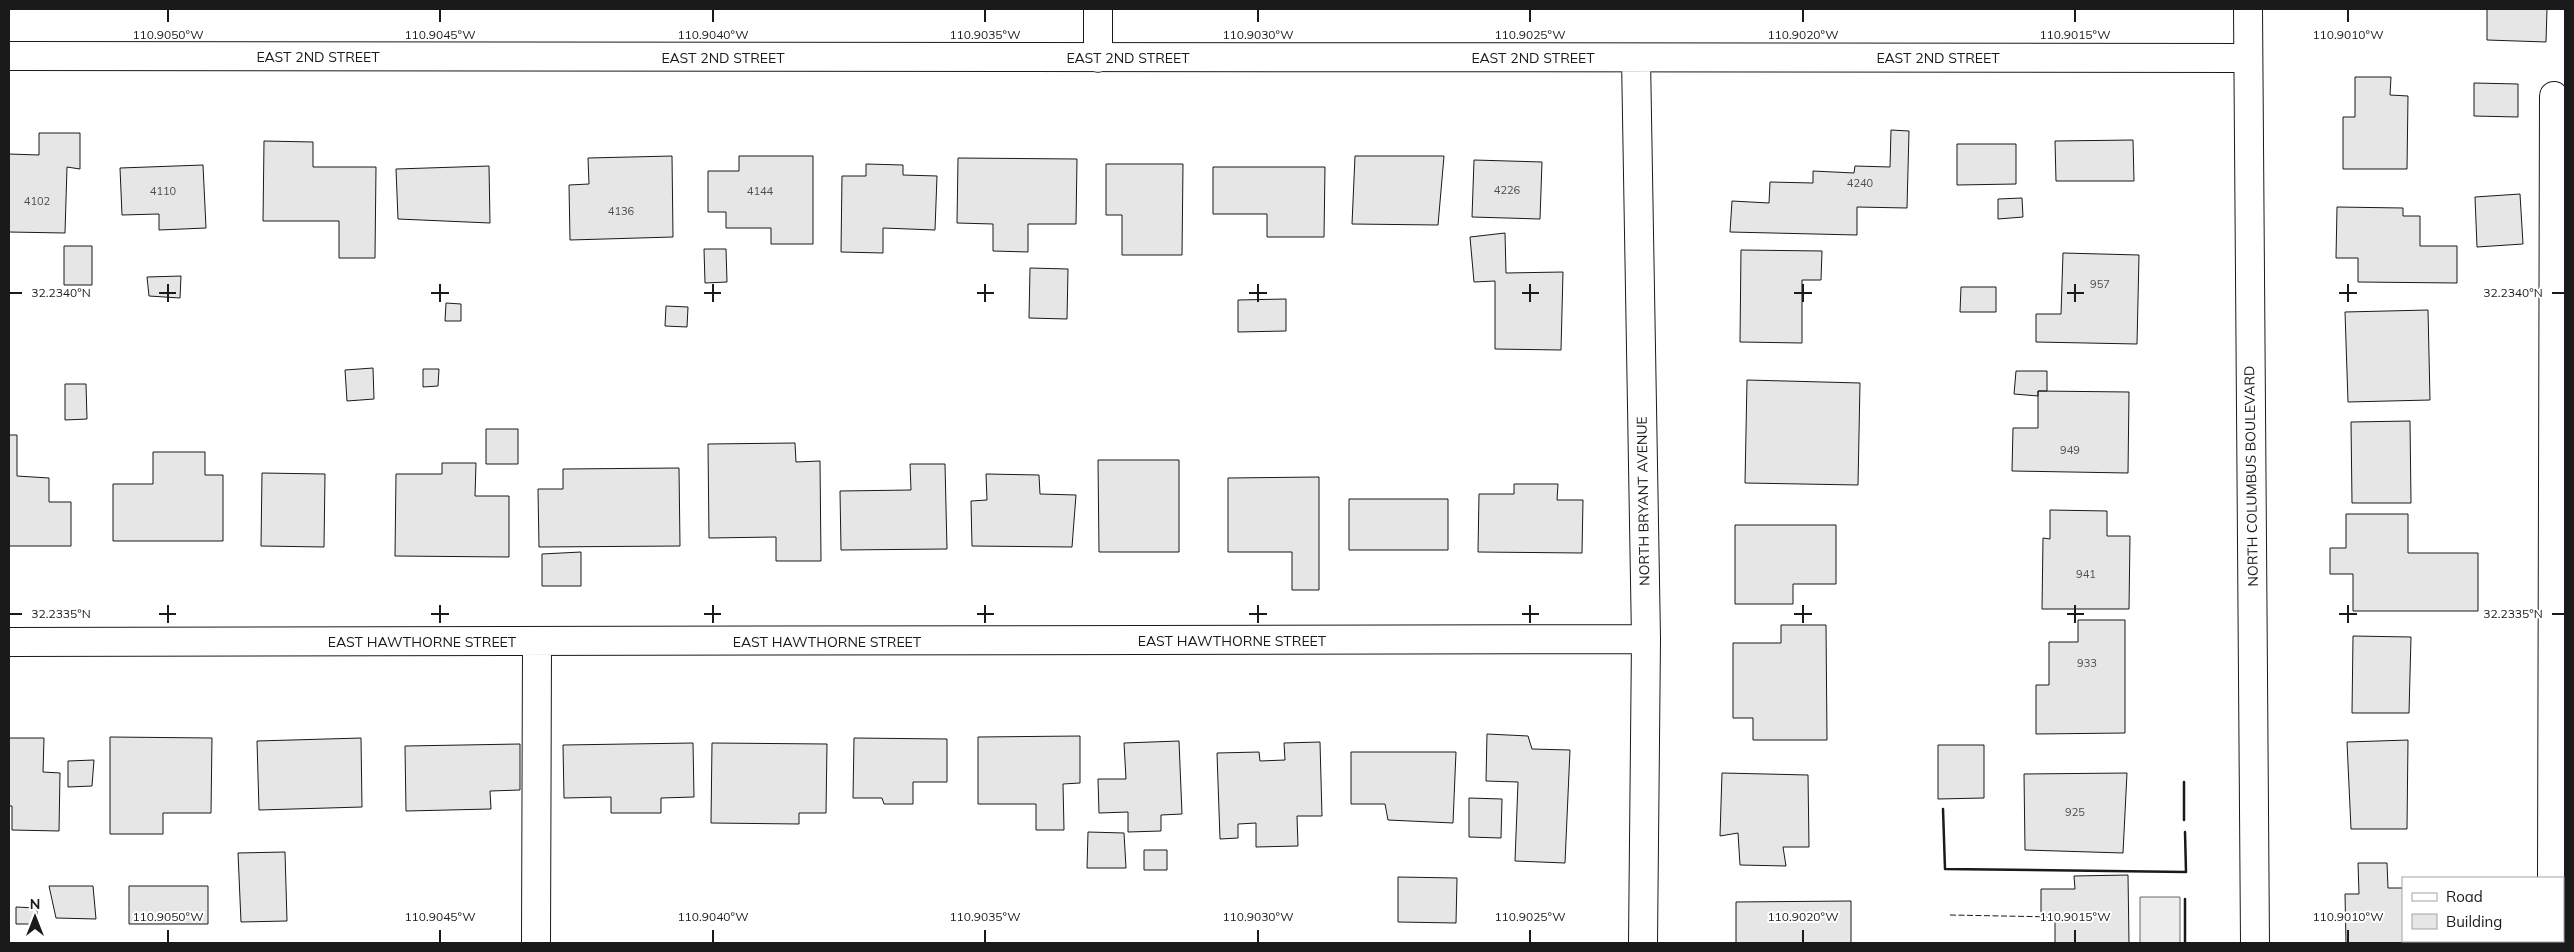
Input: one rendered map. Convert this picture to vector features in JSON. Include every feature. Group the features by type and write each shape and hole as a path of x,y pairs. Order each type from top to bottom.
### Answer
{"street":[{"path":"1098,9 1098,58"},
{"name":"NORTH COLUMBUS BOULEVARD","path":"2248,9 2255,943"},
{"name":"EAST 2ND STREET","path":"9,56 2248,58"},
{"name":"NORTH BRYANT AVENUE","path":"1636,58 1646,639 1643,943"},
{"path":"2552,877 2554,96"},
{"name":"EAST HAWTHORNE STREET","path":"9,642 537,643 1646,639"},
{"path":"536,943 537,643"}],"shaded area":[{"path":"2140,897 2180,897 2180,943 2140,943"}],"building":[{"path":"2487,9 2547,9 2546,42 2487,40"},
{"path":"2355,77 2391,77 2390,95 2408,96 2407,169 2343,169 2343,117 2355,117"},
{"path":"2474,83 2518,84 2518,117 2474,116"},
{"path":"1891,130 1909,131 1907,208 1857,207 1857,235 1730,232 1732,201 1769,203 1770,182 1813,183 1813,171 1854,173 1855,166 1890,167"},
{"path":"39,133 80,133 80,169 67,167 65,233 9,232 9,154 39,155"},
{"path":"2133,140 2134,181 2056,181 2055,141"},
{"path":"264,141 313,142 313,167 376,167 375,258 339,258 339,221 263,221"},
{"path":"1957,144 2016,144 2016,184 1957,185"},
{"path":"672,156 673,237 570,240 569,185 589,184 588,158"},
{"path":"739,156 813,156 813,244 771,244 771,228 726,228 726,212 708,212 708,171 739,171"},
{"path":"1355,156 1444,156 1438,225 1352,224"},
{"path":"958,158 1077,159 1076,224 1028,224 1028,252 993,251 993,224 957,223"},
{"path":"1474,160 1542,162 1540,219 1472,217"},
{"path":"866,164 903,165 903,175 937,176 935,230 883,228 883,253 841,252 842,176 866,176"},
{"path":"1106,164 1183,164 1182,255 1122,255 1122,215 1106,215"},
{"path":"203,165 206,228 159,230 159,214 122,215 120,168"},
{"path":"489,166 490,223 398,219 396,169"},
{"path":"1213,167 1325,167 1324,237 1267,237 1267,214 1213,214"},
{"path":"2520,194 2523,244 2477,247 2475,197"},
{"path":"2022,198 2023,217 1998,219 1998,199"},
{"path":"2337,207 2403,208 2403,216 2420,216 2420,246 2457,246 2457,283 2358,282 2358,258 2336,258"},
{"path":"1505,233 1506,273 1563,272 1561,350 1495,349 1495,281 1474,282 1470,237"},
{"path":"64,246 92,246 92,285 64,285"},
{"path":"704,249 726,249 727,282 705,283"},
{"path":"1741,250 1822,251 1821,280 1802,280 1802,343 1740,342"},
{"path":"2063,253 2139,255 2137,344 2036,342 2036,314 2061,314"},
{"path":"1030,268 1068,269 1067,319 1029,318"},
{"path":"181,276 180,298 149,296 147,277"},
{"path":"1961,287 1996,287 1996,312 1960,312"},
{"path":"1286,299 1286,331 1238,332 1238,300"},
{"path":"446,303 461,304 461,321 445,321"},
{"path":"666,306 688,307 687,327 665,326"},
{"path":"2428,310 2430,400 2348,402 2345,312"},
{"path":"373,368 374,399 347,401 345,370"},
{"path":"423,369 439,369 438,386 423,387"},
{"path":"2016,371 2047,371 2047,391 2038,391 2038,396 2014,394"},
{"path":"1747,380 1860,383 1858,485 1745,483"},
{"path":"65,384 86,384 87,419 65,420"},
{"path":"2038,391 2129,392 2128,473 2012,471 2013,428 2038,428"},
{"path":"2410,421 2411,503 2352,503 2351,422"},
{"path":"486,429 518,429 518,464 486,464"},
{"path":"9,435 17,435 17,476 49,478 49,502 71,502 71,546 9,546"},
{"path":"795,443 796,462 820,461 821,561 776,561 776,537 709,538 708,444"},
{"path":"153,452 205,452 205,475 223,475 223,541 113,541 113,484 153,484"},
{"path":"1098,460 1179,460 1179,552 1099,552"},
{"path":"442,463 476,463 475,496 509,496 509,557 395,556 396,474 442,474"},
{"path":"910,464 945,464 947,549 841,550 840,491 911,490"},
{"path":"679,468 680,546 539,547 538,489 563,489 563,469"},
{"path":"262,473 325,474 324,547 261,546"},
{"path":"986,474 1039,475 1040,494 1076,495 1072,547 972,546 971,501 987,500"},
{"path":"1319,477 1319,590 1292,590 1292,552 1228,552 1228,478"},
{"path":"1514,484 1558,484 1557,500 1583,500 1582,553 1478,552 1479,494 1514,494"},
{"path":"1349,499 1448,499 1448,550 1349,550"},
{"path":"2050,510 2107,511 2107,536 2130,536 2129,609 2042,609 2043,538 2050,539"},
{"path":"2346,514 2408,514 2408,553 2478,553 2478,611 2353,611 2353,574 2330,574 2330,548 2346,548"},
{"path":"1735,525 1836,525 1836,584 1793,584 1793,604 1735,604"},
{"path":"581,552 581,586 542,586 542,554"},
{"path":"2078,620 2125,620 2125,733 2036,734 2036,685 2049,685 2049,642 2078,642"},
{"path":"1781,625 1826,625 1827,740 1753,740 1753,718 1733,718 1733,643 1781,643"},
{"path":"2353,636 2411,637 2409,713 2352,713"},
{"path":"1487,734 1528,736 1532,749 1570,750 1565,863 1515,861 1518,782 1486,781"},
{"path":"1080,736 1080,783 1063,784 1064,830 1036,830 1036,804 978,804 978,737"},
{"path":"110,737 212,738 211,813 163,813 163,834 110,834"},
{"path":"9,738 44,738 43,772 60,773 59,831 12,830 12,806 9,806"},
{"path":"361,738 362,807 259,810 257,741"},
{"path":"854,738 947,739 947,782 913,782 913,804 884,804 882,798 853,798"},
{"path":"2408,740 2407,829 2351,829 2347,742"},
{"path":"1179,741 1182,814 1161,815 1161,831 1128,832 1128,812 1099,813 1098,779 1126,779 1124,743"},
{"path":"1320,742 1322,816 1297,816 1298,846 1256,847 1256,823 1238,824 1238,838 1220,839 1217,753 1259,752 1260,761 1285,760 1284,743"},
{"path":"693,743 694,797 661,798 661,813 611,813 611,797 564,798 563,745"},
{"path":"712,743 827,744 826,813 799,813 799,824 711,823"},
{"path":"520,744 520,790 490,791 491,809 406,811 405,746"},
{"path":"1938,745 1984,745 1984,798 1938,799"},
{"path":"1351,752 1456,752 1453,823 1388,820 1385,804 1351,804"},
{"path":"94,760 92,786 68,787 68,761"},
{"path":"1722,773 1808,775 1809,847 1783,847 1786,866 1740,865 1738,833 1720,836"},
{"path":"2127,773 2123,853 2025,850 2024,774"},
{"path":"1469,798 1502,799 1501,838 1469,837"},
{"path":"1088,832 1124,833 1126,868 1087,868"},
{"path":"1144,850 1167,850 1167,870 1144,870"},
{"path":"285,852 287,921 241,922 238,853"},
{"path":"2358,863 2387,863 2388,888 2402,888 2402,942 2406,943 2346,943 2345,894 2359,894"},
{"path":"2128,875 2129,943 2055,943 2055,914 2041,914 2041,889 2075,889 2074,876"},
{"path":"1398,877 1457,878 1456,923 1398,922"},
{"path":"49,886 93,886 96,919 56,918"},
{"path":"129,886 208,886 208,924 129,924"},
{"path":"1851,901 1851,943 1736,943 1736,902"},
{"path":"16,907 37,908 37,924 16,924"}],"fence":[{"path":"1950,915 2055,917"}],"wall":[{"path":"2184,782 2184,820"},
{"path":"1943,809 1945,869 2186,872 2185,832"},
{"path":"2185,899 2185,943"}]}
